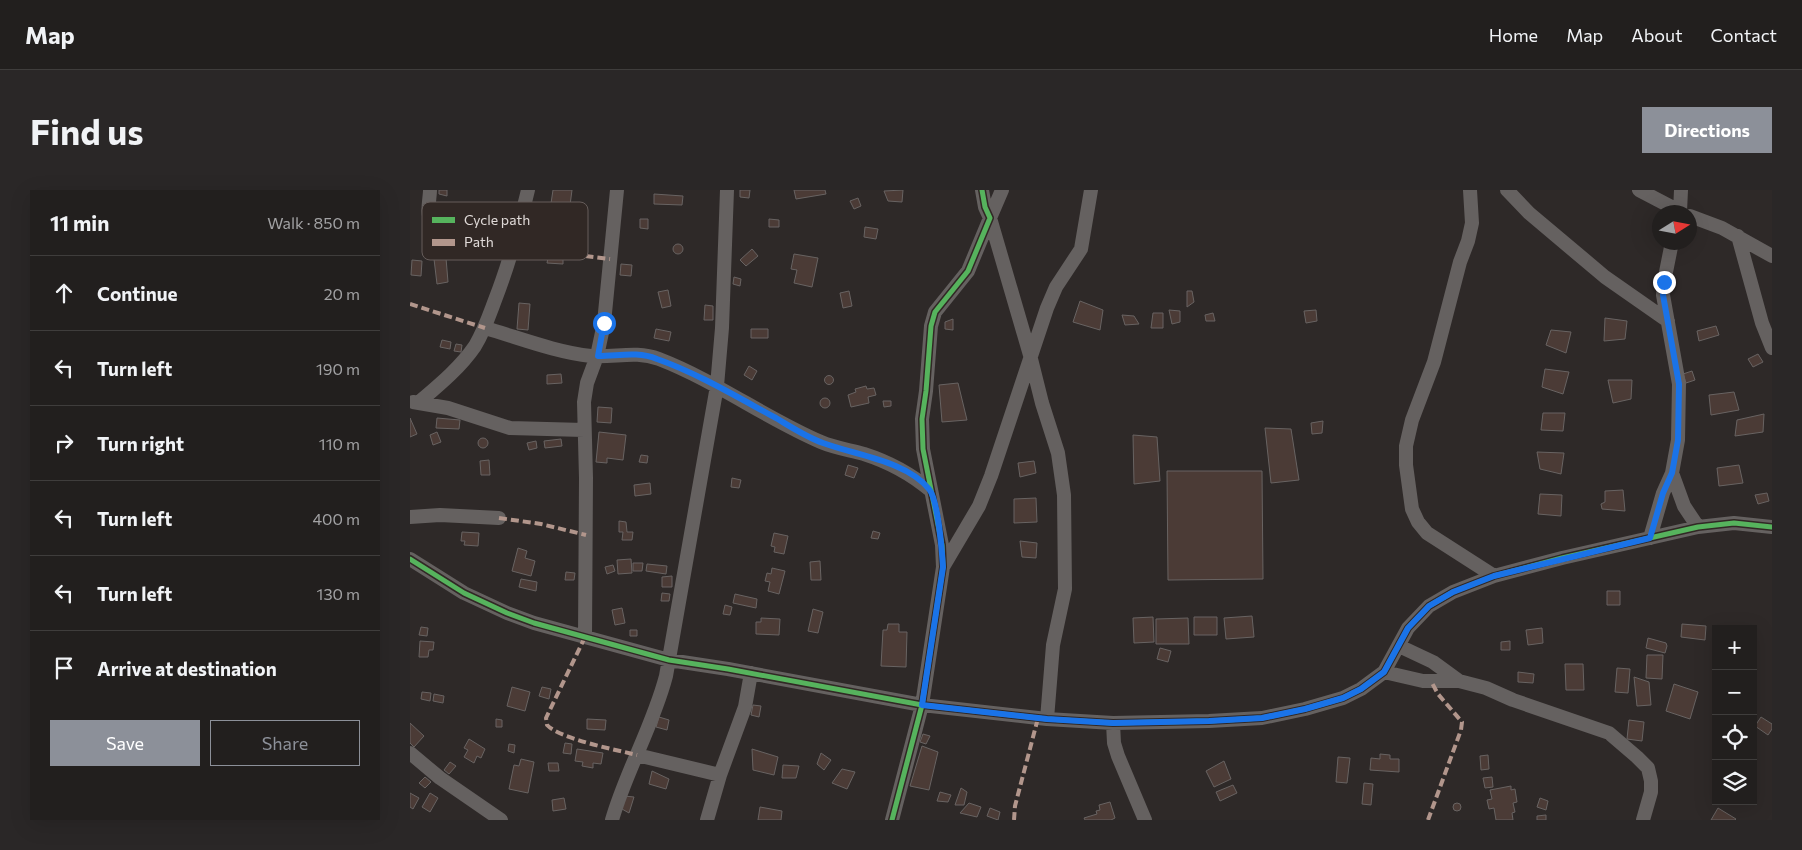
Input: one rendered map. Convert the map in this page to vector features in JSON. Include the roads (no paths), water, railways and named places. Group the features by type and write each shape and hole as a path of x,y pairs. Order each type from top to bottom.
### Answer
{"street":[{"path":"585,637 584,402 587,383 598,356 605,315 617,190"},
{"path":"612,820 622,789 660,698 669,660 717,386 722,328 727,190"},
{"path":"982,190 985,207 990,218 1058,454 1064,495 1065,589 1053,645 1047,719"},
{"path":"892,820 922,705 943,567 942,544 923,449 922,419 931,326 935,312 968,272 1002,190"},
{"path":"943,567 979,506 991,476 1030,355 1056,287 1081,249 1091,190"},
{"path":"1470,190 1472,223 1434,362 1412,420 1406,446 1406,465 1412,509 1418,522 1427,533 1494,576"},
{"path":"1507,190 1529,213 1605,277 1668,321"},
{"path":"1639,190 1667,205"},
{"path":"1680,205 1681,190"},
{"path":"1697,219 1722,228 1772,256"},
{"path":"1738,236 1762,322 1772,348"},
{"path":"1650,538 1663,493 1672,473 1678,440 1679,384 1663,295 1670,250"},
{"path":"414,402 438,386 465,359 485,328 509,260"},
{"path":"485,328 553,348 598,356 630,353 658,359 717,386 823,443 864,454 902,469 930,490"},
{"path":"414,402 448,408 510,428 584,430"},
{"path":"1672,473 1684,506 1698,527"},
{"path":"410,518 440,515 499,518"},
{"path":"410,559 464,593 498,609 534,622 669,660 751,673 922,705 1047,719 1113,723 1209,721 1262,718 1305,709 1343,698 1361,689 1384,672 1408,628 1429,606 1453,592 1494,576 1698,527 1734,523 1772,527"},
{"path":"1399,646 1433,662 1460,681"},
{"path":"1384,672 1422,681 1460,681 1486,688 1513,700 1609,733 1638,757 1648,768 1651,792 1643,820"},
{"path":"708,820 720,775 745,707 751,673"},
{"path":"1113,723 1114,743 1118,756 1145,820"},
{"path":"410,753 440,778 501,820"},
{"path":"637,755 720,775"}]}
